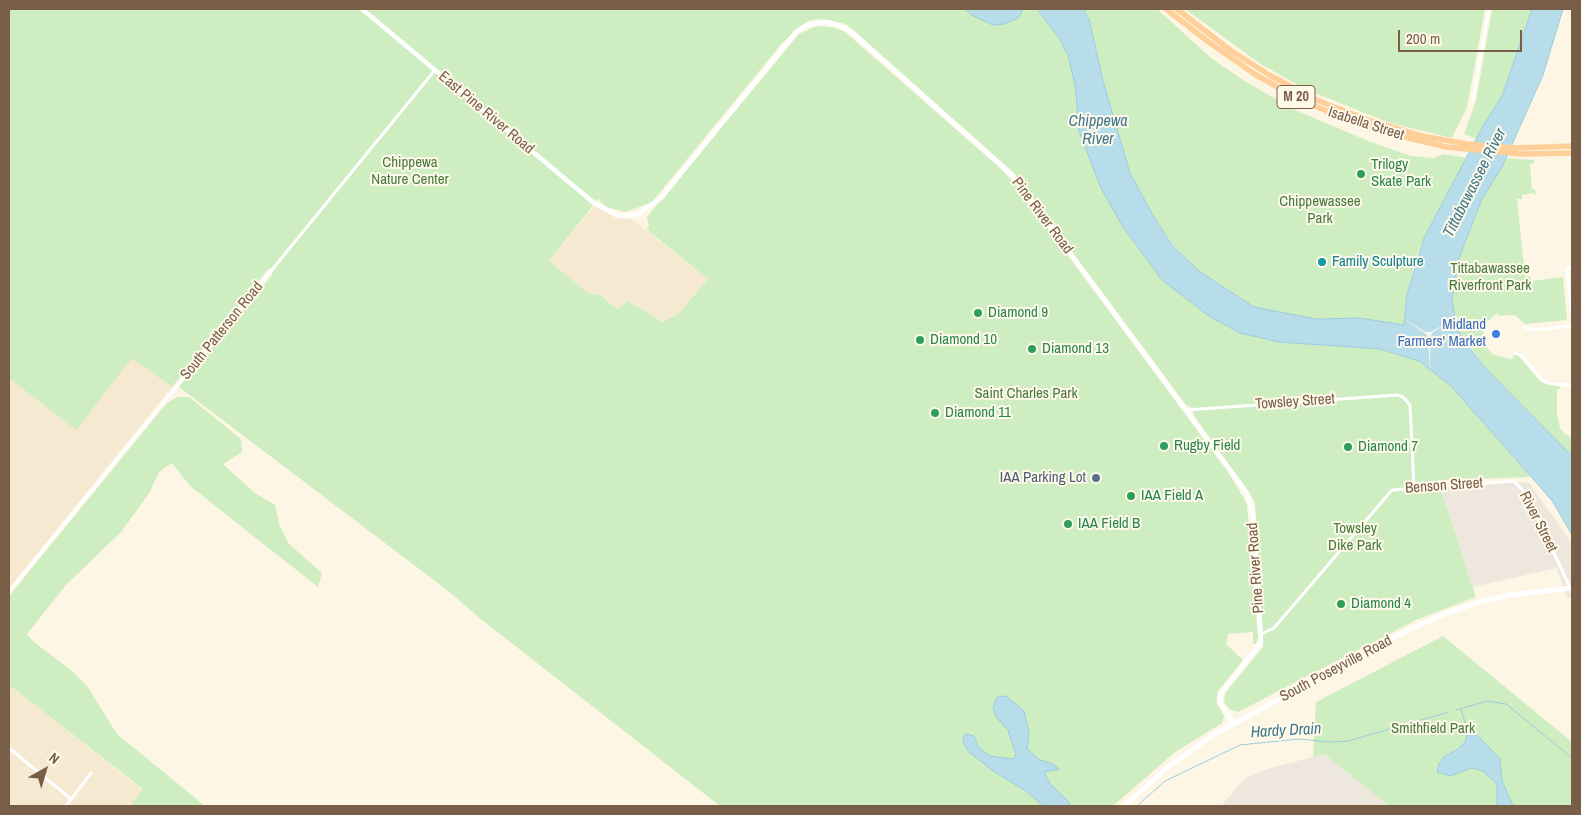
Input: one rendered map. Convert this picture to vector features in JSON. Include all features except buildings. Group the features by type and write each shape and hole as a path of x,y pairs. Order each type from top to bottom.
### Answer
{"highway":[{"name":"Isabella Street","path":"1166,9 1233,60 1288,94 1356,123 1392,134 1448,144"},
{"name":"Isabella Street","path":"1177,9 1230,50 1301,92 1371,121 1448,144"},
{"name":"M 20","path":"1448,144 1517,148 1572,146"},
{"name":"M 20","path":"1448,144 1521,154 1572,153"}],"main road":[{"name":"South Poseyville Road","path":"1124,806 1180,758 1234,724 1406,631 1449,612 1510,595 1572,588"}],"street":[{"name":"East Pine River Road","path":"362,9 594,203 612,214"},
{"path":"1473,100 1489,9"},
{"name":"Pine River Road","path":"612,214 620,216 638,214 661,198 797,31 812,24 836,24 855,35 1013,176 1250,500 1261,642 1220,695 1221,704 1234,724"},
{"name":"South Patterson Road","path":"9,592 435,70"},
{"path":"1572,268 1567,268 1572,319"},
{"path":"1524,327 1533,330 1572,326"},
{"path":"1514,353 1522,356 1543,380 1551,384 1572,385"},
{"name":"Towsley Street","path":"1186,410 1403,396 1410,405 1414,487"},
{"name":"Benson Street","path":"1261,634 1270,631 1277,624 1389,492 1414,487 1514,481"},
{"name":"River Street","path":"1514,481 1527,495 1572,592"},
{"path":"9,748 71,799"},
{"path":"66,806 91,774"}],"shaded area":[{"path":"594,206 616,218 632,219 708,279 678,314 663,322 627,301 619,309 600,295 588,293 549,261"},
{"path":"132,357 172,387 9,588 9,378"},
{"path":"1516,482 1529,483 1572,543 1572,597 1567,598 1557,568 1473,587 1441,488"},
{"path":"9,685 143,790 130,806 9,806"},
{"path":"1324,754 1389,806 1221,806 1245,778 1271,768"}],"green space":[{"path":"9,9 965,9 973,16 1037,9 1059,38 1068,55 1075,85 1076,107 1123,227 1162,280 1240,333 1279,342 1380,349 1419,361 1450,385 1531,477 1438,480 1476,597 1416,620 1238,712 1231,710 1224,703 1225,693 1263,647 1255,502 1249,492 1194,416 1192,408 1186,405 1013,172 846,24 817,19 806,22 783,42 652,202 626,212 606,207 598,199 549,261 588,293 600,295 618,309 627,301 663,322 678,314 708,279 646,229 649,226 647,217 799,34 817,26 836,28 845,32 999,167 1015,184 1228,472 1247,504 1258,638 1256,644 1253,644 1253,632 1228,634 1226,644 1243,660 1218,691 1216,702 1224,716 1222,723 1175,752 1113,806 720,806 482,620 447,590 179,387 273,274 269,268 172,387 132,358 76,430 9,378"},
{"name":"Chippewassee Park","path":"1083,9 1157,9 1211,58 1243,80 1293,109 1368,141 1411,156 1433,158 1443,154 1467,158 1424,238 1417,255 1407,294 1405,325 1360,318 1316,319 1254,307 1199,271 1174,246 1155,219 1130,173 1103,81 1089,19"},
{"path":"1185,9 1485,9 1467,107 1452,138 1390,123 1305,89 1259,63"},
{"path":"1492,9 1532,9 1502,96 1477,139 1464,134 1476,101"},
{"name":"Tittabawassee Riverfront Park","path":"1506,158 1534,160 1534,163 1530,164 1532,189 1535,189 1536,196 1533,193 1522,195 1522,199 1517,199 1525,276 1530,276 1531,281 1563,277 1567,320 1525,324 1515,315 1498,316 1497,313 1485,324 1482,339 1492,354 1509,359 1514,358 1513,355 1518,355 1540,381 1560,387 1561,389 1557,389 1557,414 1560,428 1572,440 1572,456 1488,371 1457,329 1452,300 1459,258 1482,199"},
{"path":"177,397 189,397 241,439 242,452 223,464 255,493 275,505 279,524 289,544 322,573 318,587 190,486 172,463 159,472 150,492 121,532 66,585 27,634 34,642 72,671 87,686 117,734 205,806 130,806 143,789 9,685 9,596 166,404"},
{"name":"Smithfield Park","path":"1443,636 1572,742 1572,806 1389,806 1324,754 1313,757 1316,702"}],"water":[{"path":"965,9 1023,10 1018,18 1004,24 993,25 973,16"},
{"path":"1037,9 1083,9 1089,19 1103,81 1130,173 1155,219 1173,246 1199,271 1254,307 1316,319 1360,318 1404,325 1407,294 1424,238 1483,126 1502,96 1532,9 1563,9 1543,75 1502,167 1482,199 1459,258 1452,300 1457,329 1468,346 1488,371 1572,456 1572,535 1553,502 1535,481 1450,385 1419,361 1380,349 1279,342 1240,333 1209,316 1162,280 1123,227 1101,188 1079,131 1075,85 1068,55 1059,38"},
{"path":"1006,696 1024,711 1029,732 1027,749 1040,760 1053,764 1059,769 1044,772 1050,784 1071,806 1043,806 1026,791 993,771 968,751 963,742 964,735 968,734 974,736 979,748 990,756 1013,759 1016,755 1008,730 996,717 993,707 997,697"},
{"path":"1465,722 1500,759 1502,781 1513,806 1497,806 1497,784 1483,771 1471,768 1451,776 1437,772 1439,764 1444,757 1458,749 1465,742 1467,734"}],"pier":[{"path":"1457,317 1432,333 1430,338 1430,371 1428,337 1403,319 1426,332 1431,332"}],"waterway":[{"name":"Hardy Drain","path":"1456,710 1487,701 1506,704 1572,758"},
{"path":"1461,709 1465,722"},
{"name":"Hardy Drain","path":"1137,806 1165,781 1240,745 1299,739 1331,742 1348,741 1449,712"}],"place":[{"name":"Trilogy Skate Park","path":"1361,174"},
{"name":"Family Sculpture","path":"1322,262"},
{"name":"Diamond 9","path":"978,313"},
{"name":"Midland Farmers' Market","path":"1496,334"},
{"name":"Diamond 10","path":"920,340"},
{"name":"Diamond 13","path":"1032,349"},
{"name":"Diamond 11","path":"935,413"},
{"name":"Rugby Field","path":"1164,446"},
{"name":"Diamond 7","path":"1348,447"},
{"name":"IAA Parking Lot","path":"1096,478"},
{"name":"IAA Field A","path":"1131,496"},
{"name":"IAA Field B","path":"1068,524"},
{"name":"Diamond 4","path":"1341,604"}],"water label":[{"name":"Chippewa River","path":"1098,131"},
{"name":"Tittabawassee River","path":"1475,183"}],"park label":[{"name":"Chippewa Nature Center","path":"410,172"},
{"name":"Saint Charles Park","path":"1026,394"},
{"name":"Towsley Dike Park","path":"1355,538"}]}
